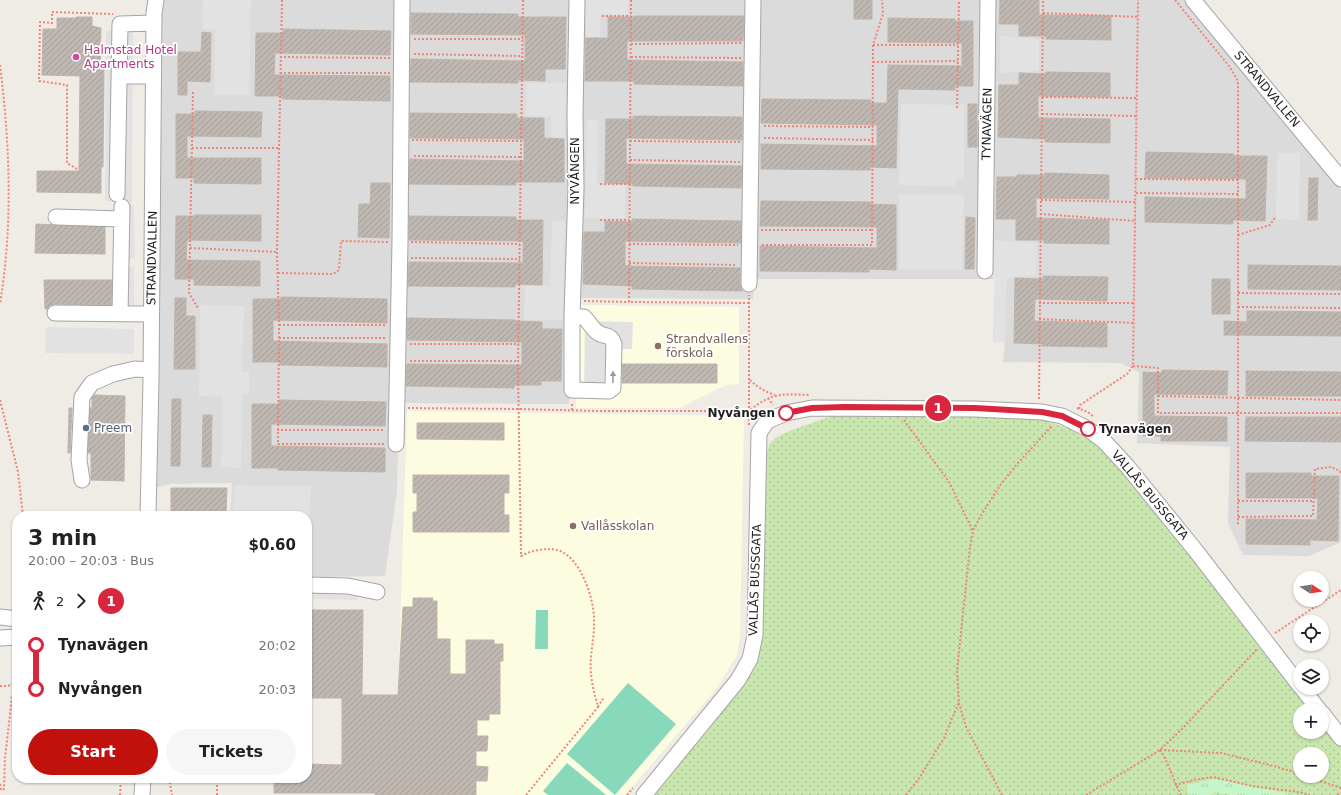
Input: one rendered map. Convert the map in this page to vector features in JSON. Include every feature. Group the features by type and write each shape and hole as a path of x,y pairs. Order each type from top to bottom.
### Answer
{"street":[{"name":"STRANDVALLEN","path":"148,511 151,370 153,76 156,0"},
{"path":"396,437 400,242 402,0"},
{"name":"NYVÅNGEN","path":"572,318 584,317 590,322 596,332 609,337 612,340 614,344 613,384 611,390 602,392 572,390 572,318 572,300 576,195 575,115 577,0"},
{"path":"749,284 753,0"},
{"name":"TYNAVÄGEN","path":"985,271 988,0"},
{"name":"STRANDVALLEN","path":"1193,0 1341,179"},
{"path":"120,314 120,24 154,23"},
{"path":"119,76 153,76"},
{"path":"56,217 120,206"},
{"path":"55,313 151,314"},
{"path":"82,480 79,460 82,397 92,383 113,374 135,369 151,370"},
{"name":"VALLÅS BUSSGATA","path":"641,789 738,680 750,659 755,635 759,449 774,424 790,416 844,407 975,408 1035,411 1055,414 1088,429 1104,441 1127,466 1196,551 1293,677"},
{"path":"312,586 348,586 377,592"},
{"path":"0,617 12,618"},
{"path":"0,638 12,637"},
{"path":"1307,695 1314,703"},
{"path":"1329,722 1341,738"},
{"path":"142,795 143,783"}],"path":[{"path":"282,0 277,252 279,325 278,444 396,437"},
{"path":"523,0 519,344 522,556 530,552 540,550 560,551 577,566 587,587 593,608 594,619 591,674 598,707"},
{"path":"629,302 631,0"},
{"path":"629,244 872,245 873,45 883,14 882,0"},
{"path":"957,108 959,0"},
{"path":"1043,0 1039,399 1045,400"},
{"path":"1079,409 1080,405 1127,374 1133,366 1138,98 1138,0"},
{"path":"1174,0 1228,66 1238,81 1238,525"},
{"path":"76,169 67,163 67,85 39,81 40,22 52,23 52,12 114,14 120,24"},
{"path":"1043,13 1138,17"},
{"path":"602,16 631,16"},
{"path":"401,39 523,39"},
{"path":"631,44 752,43"},
{"path":"873,45 958,46"},
{"path":"280,58 522,56"},
{"path":"631,57 752,58"},
{"path":"874,62 958,61"},
{"path":"0,65 8,144 9,224 4,280 0,304"},
{"path":"280,73 401,73"},
{"path":"193,92 189,294 198,308"},
{"path":"1042,98 1138,98"},
{"path":"1042,114 1137,116"},
{"path":"630,141 873,127"},
{"path":"751,135 873,140"},
{"path":"401,140 521,141"},
{"path":"192,148 279,148"},
{"path":"401,155 520,157"},
{"path":"630,160 751,162"},
{"path":"1136,179 1239,180"},
{"path":"600,184 630,184"},
{"path":"1136,193 1239,194"},
{"path":"1040,200 1136,202"},
{"path":"1040,214 1136,221"},
{"path":"1238,235 1270,225 1276,216"},
{"path":"600,220 629,220"},
{"path":"750,230 872,230"},
{"path":"278,273 333,274 339,267 341,241 520,244"},
{"path":"190,248 277,252"},
{"path":"399,257 520,258"},
{"path":"629,263 750,265"},
{"path":"749,284 749,430"},
{"path":"1238,294 1341,294"},
{"path":"572,300 749,304"},
{"path":"1039,302 1134,303"},
{"path":"1238,307 1341,308"},
{"path":"1039,319 1134,323"},
{"path":"279,325 397,336 519,344"},
{"path":"279,338 397,336"},
{"path":"397,361 519,361"},
{"path":"1133,366 1158,368 1158,413 1341,413"},
{"path":"750,380 762,389 777,396"},
{"path":"396,408 596,411 750,411 759,403 768,398 785,394 817,395"},
{"path":"1158,396 1341,400"},
{"path":"0,400 18,472 22,511"},
{"path":"1002,795 966,727 959,702 957,671 973,531 1001,484 1030,449 1068,411 1070,406 1088,412 1097,419"},
{"path":"894,408 949,482 973,531"},
{"path":"278,430 396,437"},
{"path":"1238,517 1313,516 1315,469 1331,467 1340,471 1341,474"},
{"path":"1238,502 1314,501"},
{"path":"1086,795 1160,750 1182,729 1265,641 1341,590"},
{"path":"0,686 12,684"},
{"path":"1,790 5,788 6,745 12,696"},
{"path":"526,795 598,707 604,697"},
{"path":"906,795 920,777 944,738 959,702"},
{"path":"1160,750 1221,753 1293,772"},
{"path":"1160,750 1165,757 1175,785 1181,795"},
{"path":"1175,785 1213,777 1252,786 1299,792 1310,795"},
{"path":"120,795 121,783"},
{"path":"170,783 172,795"},
{"path":"217,783 217,795"},
{"path":"1326,783 1341,788"},
{"path":"0,784 1,790"},
{"path":"627,795 641,789"},
{"path":"1337,795 1341,793"}],"shaded area":[{"path":"162,0 1184,0 1341,190 1341,542 1309,556 1243,555 1228,523 1230,447 1137,443 1139,372 1121,363 1003,362 1005,342 993,342 995,279 754,279 753,299 570,298 569,404 399,403 397,491 385,576 312,577 312,511 230,511 232,483 171,484 154,488 160,27"},
{"path":"203,0 251,0 249,95 214,95 215,30 202,29"},
{"path":"586,0 628,0 628,16 601,15 600,37 586,37"},
{"path":"106,31 133,31 132,202 105,201"},
{"path":"1000,36 1039,39 1039,71 1000,73"},
{"path":"527,83 566,83 565,138 551,137 551,117 526,116"},
{"path":"901,104 964,105 964,179 956,179 956,187 899,185"},
{"path":"587,120 598,120 597,184 625,185 625,218 585,219"},
{"path":"1277,153 1300,153 1299,220 1276,219"},
{"path":"899,194 964,195 962,270 899,269"},
{"path":"126,205 134,205 135,258 126,258"},
{"path":"552,221 565,221 563,320 524,320 525,286 550,286"},
{"path":"994,240 1037,243 1036,275 1007,278 1005,342 993,342 995,279 993,278"},
{"path":"127,267 134,267 134,310 126,310"},
{"path":"200,305 244,306 242,372 249,372 249,393 243,394 241,468 221,467 222,397 199,396"},
{"name":"Strandvallens förskola","path":"578,305 739,307 739,384 726,385 679,408 576,408"},
{"path":"585,321 633,322 632,349 616,349 615,395 584,395"},
{"path":"46,327 134,329 134,354 45,353"},
{"name":"Vallåsskolan","path":"407,411 744,416 740,635 737,655 717,688 625,795 375,795 376,695 398,695"},
{"path":"235,485 311,486 310,511 233,511"},
{"path":"314,590 358,592 357,600 313,599"}],"green space":[{"path":"840,413 911,413 1040,419 1068,428 1093,442 1121,467 1293,686 1293,695 1300,695 1306,703 1293,703 1293,739 1329,739 1329,732 1341,747 1341,795 650,795 745,680 764,465 769,445 775,438 792,430"},
{"path":"536,610 548,610 548,649 535,649"},
{"path":"628,683 676,724 615,795 567,754"},
{"path":"567,763 606,795 548,795 543,791"},
{"path":"1214,779 1296,795 1232,795 1215,792 1210,795 1189,795 1186,785"}],"building":[{"path":"854,0 872,0 872,19 854,19"},
{"path":"1000,0 1039,0 1039,15 1111,16 1111,40 1046,39 1046,36 1019,36 1019,24 999,24"},
{"path":"411,13 518,14 518,17 566,17 565,69 545,69 545,81 518,80 518,83 410,82 411,59 525,61 525,35 411,34"},
{"path":"744,16 743,41 627,41 627,60 743,62 743,86 634,84 634,81 585,81 586,38 608,38 608,17"},
{"path":"92,17 92,26 101,28 100,68 104,69 103,167 101,167 101,193 37,192 37,171 79,171 80,76 42,75 43,29 57,29 57,18"},
{"path":"888,18 955,19 955,21 973,21 973,86 955,86 955,90 898,89 896,168 870,167 870,170 761,169 761,144 877,146 877,125 761,123 762,99 871,100 870,103 887,103 888,65 962,66 962,43 888,42"},
{"path":"283,29 391,31 390,55 275,53 274,75 390,76 390,101 282,99 282,96 255,96 256,33 283,33"},
{"path":"202,32 211,33 210,82 187,81 187,95 178,95 178,52 201,52"},
{"path":"1046,72 1110,73 1110,97 1038,96 1038,118 1110,119 1110,143 1045,142 1045,139 998,137 999,85 1019,85 1019,73 1045,74"},
{"path":"968,104 977,104 977,147 968,147"},
{"path":"195,111 262,112 261,137 187,136 187,158 261,158 261,184 194,183 194,178 176,178 176,114 195,114"},
{"path":"410,113 517,114 517,118 544,118 544,138 564,139 564,182 516,182 516,185 409,184 410,159 524,161 524,139 410,138"},
{"path":"633,116 742,117 742,140 626,138 626,164 742,166 741,188 633,186 633,184 605,183 606,119 633,119"},
{"path":"1146,152 1267,156 1265,221 1233,220 1233,224 1145,222 1145,197 1246,199 1246,179 1145,178"},
{"path":"1045,173 1109,175 1109,199 1036,198 1036,218 1109,220 1109,244 1044,243 1044,240 1016,240 1016,219 996,219 997,177 1044,175"},
{"path":"1309,178 1318,178 1317,220 1308,220"},
{"path":"371,183 390,183 389,238 358,237 359,204 370,204"},
{"path":"761,201 870,202 870,204 896,205 896,270 869,269 869,272 760,271 760,246 877,248 877,227 760,226"},
{"path":"261,215 261,241 187,240 186,260 260,261 260,286 194,285 194,279 175,279 176,216"},
{"path":"409,216 516,217 516,220 543,220 542,285 515,284 515,287 408,286 409,262 523,263 523,241 409,240"},
{"path":"966,217 975,218 974,269 965,269"},
{"path":"632,219 741,221 741,243 625,241 625,266 740,268 740,284 742,291 632,289 632,286 583,284 584,232 605,232 605,221 632,222"},
{"path":"36,224 105,227 105,254 35,253"},
{"path":"1248,265 1341,266 1341,290 1248,289"},
{"path":"1043,276 1108,277 1107,301 1035,299 1034,321 1107,323 1107,347 1042,346 1042,344 1014,343 1015,278 1043,279"},
{"path":"1212,279 1230,279 1230,314 1212,314"},
{"path":"44,280 112,280 111,305 55,304 50,305 47,309 45,309"},
{"path":"281,297 387,299 387,323 273,320 273,341 387,344 387,367 280,365 280,362 253,362 253,299 281,299"},
{"path":"175,298 186,298 186,316 195,316 195,369 174,369"},
{"path":"1247,311 1341,312 1341,336 1224,335 1224,321 1247,322"},
{"path":"407,318 515,320 542,322 542,329 562,329 561,381 541,381 541,385 514,385 514,388 406,386 407,364 522,365 522,342 407,340"},
{"path":"622,364 717,364 717,383 622,383"},
{"path":"1162,370 1228,371 1227,395 1154,394 1154,416 1227,417 1227,441 1161,441 1161,436 1143,436 1143,372 1162,373"},
{"path":"1246,371 1341,372 1341,396 1246,396"},
{"path":"94,395 125,396 124,481 91,480 91,453 88,453 90,408 92,408 92,398"},
{"path":"172,399 181,399 180,466 171,466"},
{"path":"279,400 386,402 385,426 271,424 271,446 385,448 385,472 278,470 278,468 252,468 252,404 279,404"},
{"path":"69,408 72,408 70,453 68,453"},
{"path":"203,415 212,415 211,467 202,467"},
{"path":"1246,417 1341,417 1341,442 1245,441"},
{"path":"417,423 504,423 504,440 417,439"},
{"path":"1246,473 1311,473 1311,476 1339,476 1338,541 1310,540 1310,545 1246,544 1246,519 1317,520 1318,498 1246,498"},
{"path":"413,475 509,475 509,493 504,493 504,515 509,515 509,532 413,532 413,512 417,512 417,493 413,493"},
{"path":"171,488 227,488 226,511 171,511"},
{"path":"413,598 433,598 432,601 437,601 437,639 450,639 450,674 466,674 466,640 494,640 494,644 503,644 503,661 500,661 500,714 489,714 489,720 477,720 477,736 488,736 487,751 476,751 476,766 488,767 487,781 476,781 476,795 274,793 274,783 312,783 312,764 342,765 342,698 312,698 312,610 363,610 362,695 398,695 403,607 413,607"}],"bus line":[{"name":"1","path":"786,413 812,408 844,407 975,408 1055,414 1088,429"}],"place":[{"name":"Halmstad Hotel Apartments","path":"76,57"},
{"name":"Strandvallens förskola","path":"658,346"},
{"name":"Nyvången","path":"786,413"},
{"name":"Preem","path":"86,428"},
{"name":"Tynavägen","path":"1088,429"},
{"name":"Vallåsskolan","path":"573,526"}]}
